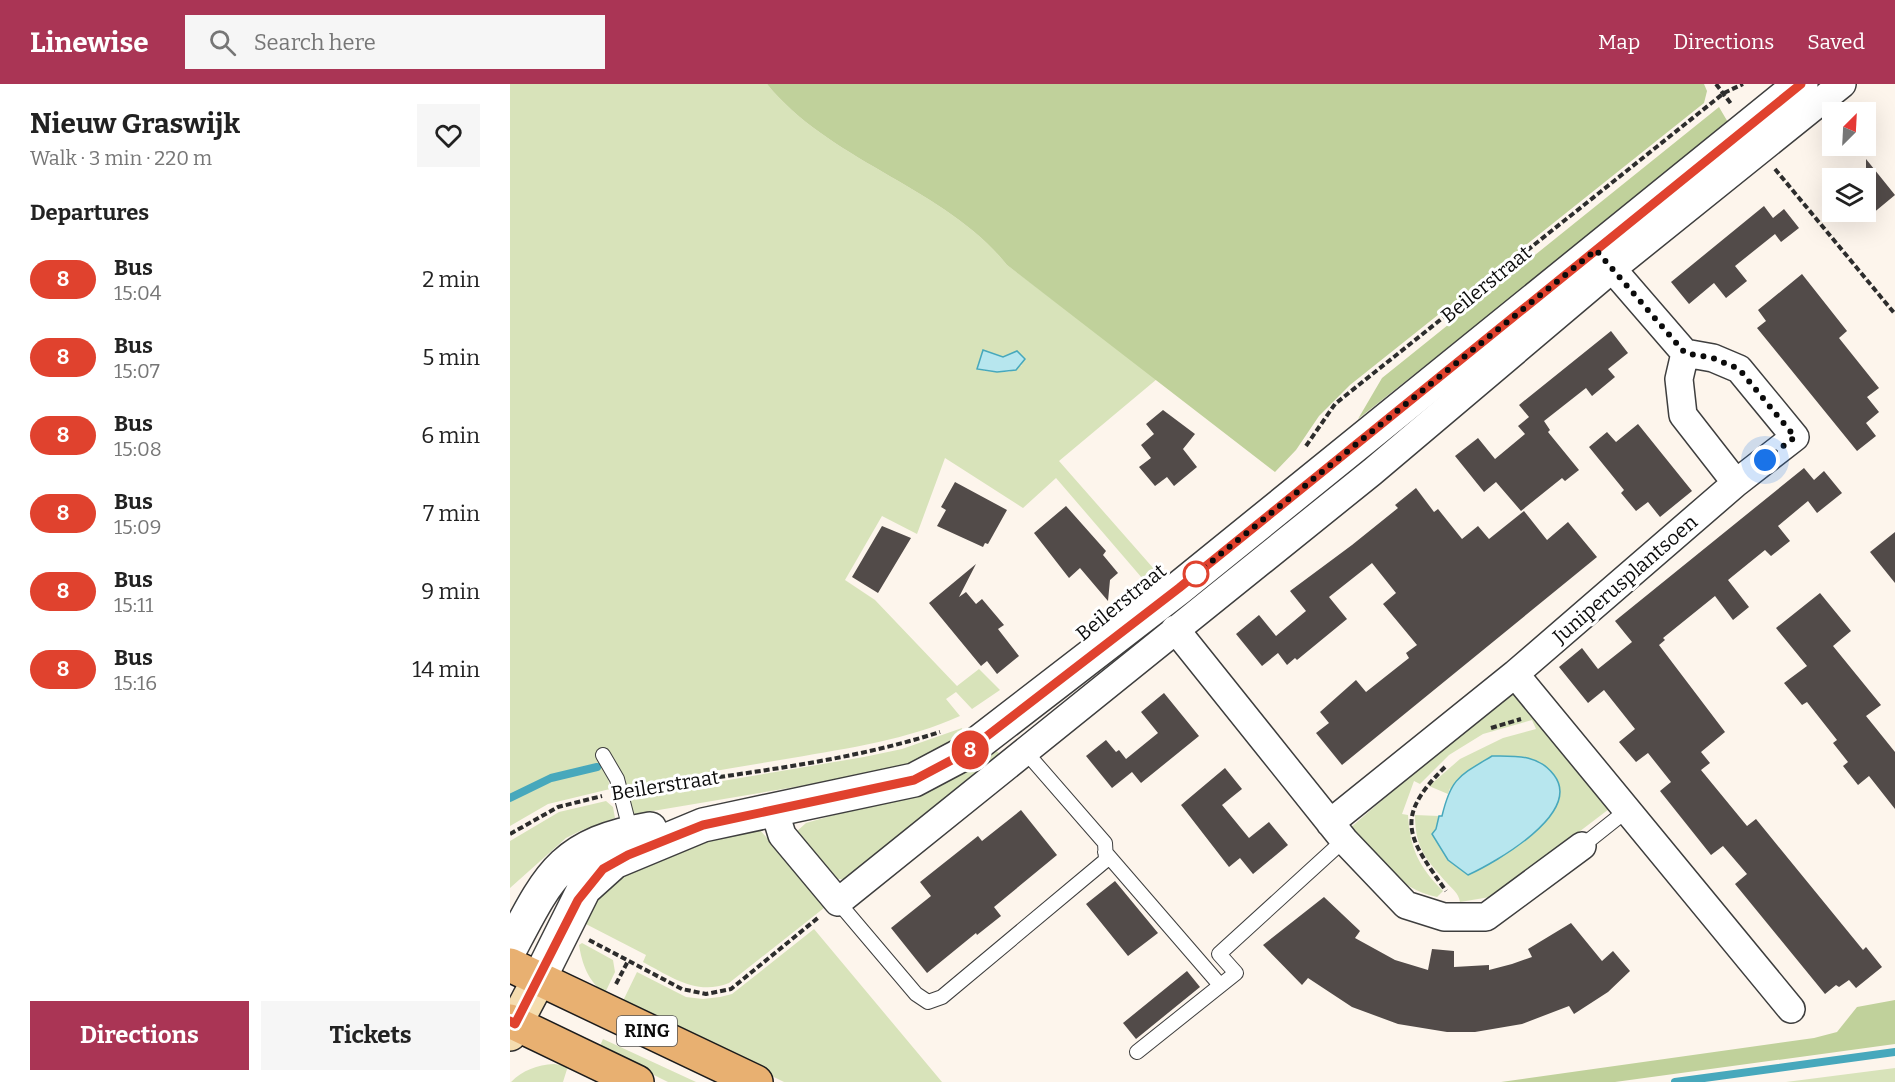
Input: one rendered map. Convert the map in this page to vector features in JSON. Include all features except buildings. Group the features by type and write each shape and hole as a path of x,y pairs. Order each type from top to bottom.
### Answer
{"main road":[{"name":"RING","path":"510,965 756,1082"},
{"path":"512,1026 539,979"},
{"name":"RING","path":"512,1026 637,1082"}],"street":[{"name":"Beilerstraat","path":"1753,139 1801,84"},
{"name":"Beilerstraat","path":"838,902 1179,588 1353,445 1604,260 1753,139 1842,84"},
{"name":"Beilerstraat","path":"510,949 540,892 562,864 591,845 631,832 703,825 914,780 1015,737 1174,629 1372,472 1604,260"},
{"path":"1604,260 1685,353 1679,380 1683,415 1736,483"},
{"name":"Juniperusplantsoen","path":"1337,831 1736,483 1795,437 1739,369 1713,358 1685,353"},
{"path":"1353,445 1372,472"},
{"path":"1174,629 1337,831 1406,905 1444,917 1486,917 1582,846"},
{"path":"1515,674 1791,1009"},
{"path":"774,809 782,835 838,902"},
{"name":"Beilerstraat","path":"539,979 578,900 598,874 614,862 703,825"}],"lane":[{"path":"838,902 916,994 928,1002 942,997 1094,873 1106,860 1105,843 1015,737"},
{"path":"603,755 617,779 631,832"},
{"path":"1582,846 1626,811"},
{"path":"1137,1052 1236,973 1219,954 1337,831"},
{"path":"1106,852 1220,986"}],"path":[{"path":"1716,84 1724,93"},
{"name":"Beilerstraat","path":"1300,454 1335,404 1724,93 1743,84"},
{"path":"1753,139 1895,314"},
{"path":"1485,731 1532,716 1543,709"},
{"name":"Beilerstraat","path":"510,834 558,807 619,792 854,753 907,742 950,728"},
{"path":"1444,917 1449,896 1417,852 1412,835 1412,815 1425,786 1446,765"},
{"path":"628,961 682,989 706,994 718,993 731,989 838,902"}],"green space":[{"path":"510,84 767,84 793,111 822,134 953,215 982,238 1007,265 1157,379 1059,461 1154,569 1142,578 1056,478 1023,508 945,458 917,534 882,516 845,580 875,600 957,686 979,669 1000,690 972,709 956,692 946,699 960,716 899,737 835,751 626,786 625,778 621,779 600,762 608,778 610,789 548,804 510,826","holes":["997,356 1022,365 1009,372 984,371"]},
{"path":"767,84 1704,84 1707,91 1704,103 1350,385 1319,416 1296,450 1275,472 1007,265 982,238 953,215 822,134 793,111"},
{"path":"1719,107 1729,124 1358,419 1382,378"},
{"path":"1519,693 1613,806 1504,889 1490,897 1460,902 1457,893 1433,867 1423,852 1417,836 1415,815 1439,816 1434,837 1448,860 1450,788 1448,794 1429,786 1460,759 1503,738 1536,729 1532,720 1483,734 1449,755 1420,784 1414,781 1402,814 1408,815 1411,838 1417,857 1443,891 1437,897 1411,887 1378,861 1349,829 1504,694"},
{"path":"962,728 964,738 913,763 848,778 635,814 629,808 627,797 864,757 902,749"},
{"path":"995,750 1004,757 851,880 829,878 796,832 806,823 855,809"},
{"path":"606,801 613,807 615,818 566,838 510,888 510,841 559,812"},
{"path":"755,825 829,904 729,983 706,987 674,979 643,962 646,955 580,921 621,864"},
{"path":"814,929 942,1082 784,1082 622,1003 637,972 686,997 703,999 732,994"},
{"path":"582,943 613,960 615,972 605,993 599,989 587,972 579,945"},
{"path":"1895,1000 1895,1044 1615,1082 1501,1082 1814,1038 1837,1032 1857,1007"},
{"path":"603,1039 696,1082 668,1082 599,1048"},
{"path":"554,1064 568,1066 563,1082 511,1082 520,1074 531,1069"},
{"path":"1895,1068 1895,1082 1786,1082"}],"water":[{"path":"983,350 1003,357 1017,351 1025,359 1016,370 997,372 977,369"},
{"path":"1492,756 1526,758 1548,768 1554,775 1560,790 1557,805 1547,820 1515,848 1468,875 1448,860 1432,834 1436,829 1439,816 1442,816 1449,793 1458,779"}],"waterway":[{"path":"510,798 551,778 597,767"},
{"path":"1675,1082 1895,1052"}],"bus line":[{"name":"8","path":"510,1021 515,1024 578,900 593,878 603,869 628,855 703,825 914,780 943,767 965,753 1006,724 1179,588 1801,84"}],"route":[{"path":"1196,574 1596,250 1685,353 1713,358 1739,369 1795,437 1765,460"}]}
